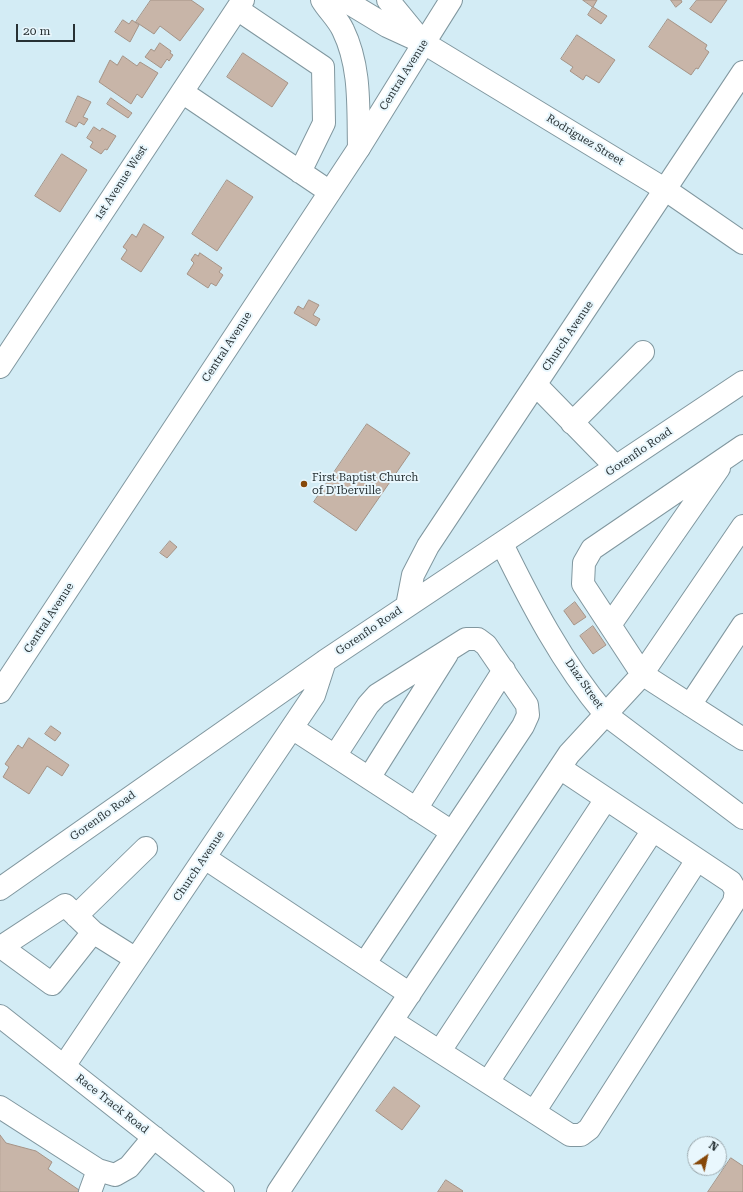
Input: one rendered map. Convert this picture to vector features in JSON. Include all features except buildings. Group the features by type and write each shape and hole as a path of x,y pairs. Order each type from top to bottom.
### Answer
{"street":[{"path":"322,0 342,28 351,49 357,75 359,148"},
{"name":"Rodriguez Street","path":"344,0 387,26 424,43 666,190 743,243"},
{"name":"Rodriguez Street","path":"388,0 424,43"},
{"name":"Central Avenue","path":"0,692 359,148 451,0"},
{"path":"240,5 323,67 324,123 300,172"},
{"name":"1st Avenue West","path":"0,367 240,5"},
{"name":"Church Avenue","path":"407,606 413,575 428,546 743,72"},
{"path":"182,92 330,192"},
{"path":"572,422 643,352"},
{"name":"Gorenflo Road","path":"0,889 325,661 743,382"},
{"path":"536,385 616,467"},
{"path":"735,452 592,549 584,564 583,584 642,674 690,705 741,734"},
{"path":"610,625 735,452"},
{"path":"278,1192 569,754 642,674 743,526"},
{"name":"Diaz Street","path":"502,544 525,591 558,648 605,714 743,818"},
{"path":"690,705 743,625"},
{"path":"335,756 368,705 377,695 466,639 478,639 486,645 527,705 528,715 523,726 365,963"},
{"path":"369,778 450,650"},
{"name":"Church Avenue","path":"64,1066 314,695 325,661"},
{"path":"416,809 504,670"},
{"path":"292,728 452,832"},
{"path":"392,1021 570,1135 581,1136 588,1129 734,902 736,891 731,882 560,768"},
{"path":"440,1051 606,799"},
{"path":"488,1082 653,830"},
{"path":"76,916 146,848"},
{"path":"205,858 410,994"},
{"path":"534,1112 697,860"},
{"path":"93,932 52,984 1,947 65,905 93,932 136,959"},
{"name":"Race Track Road","path":"0,1016 223,1192"},
{"path":"0,1107 98,1170 115,1175 129,1167 154,1137"},
{"path":"90,1192 98,1170"}],"place":[{"name":"First Baptist Church of D'Iberville","path":"304,484"}]}
